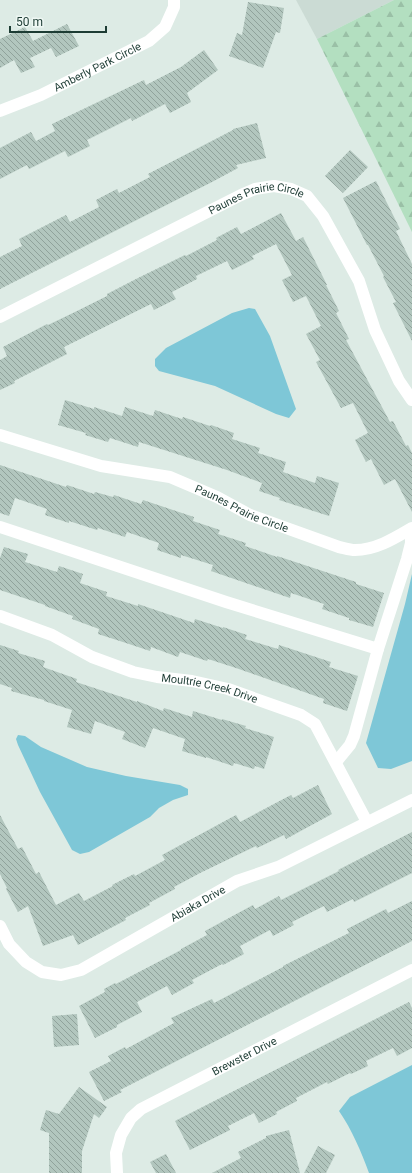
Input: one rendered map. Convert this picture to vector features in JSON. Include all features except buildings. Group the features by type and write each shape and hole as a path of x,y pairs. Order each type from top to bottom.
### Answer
{"street":[{"name":"Amberly Park Circle","path":"0,111 41,95 149,41 165,27 174,7 174,0"},
{"name":"Paunes Prairie Circle","path":"0,317 255,188 274,186 291,189 307,196 323,216 359,281 375,330 398,381 412,400"},
{"name":"Paunes Prairie Circle","path":"0,435 101,466 170,478 217,497 250,515 339,547 355,550 370,548 384,543 412,529"},
{"path":"0,527 218,599 378,649"},
{"path":"336,762 350,745 354,736 378,649 407,559 411,543 412,529"},
{"name":"Moultrie Creek Drive","path":"0,616 52,635 92,657 133,672 157,677 192,681 228,689 301,715 315,724 367,822"},
{"name":"Abiaka Drive","path":"0,926 9,944 26,962 42,972 61,975 80,970 237,881 278,867 412,800"},
{"name":"Brewster Drive","path":"116,1173 116,1153 121,1135 131,1118 141,1109 412,970"}],"shaded area":[{"path":"296,0 394,0 317,39"}],"green space":[{"path":"394,0 412,0 412,232 317,39"}],"water":[{"path":"249,308 255,309 270,336 296,409 289,418 276,414 215,386 159,371 155,366 155,359 166,348 232,313"},
{"path":"412,574 412,761 391,769 378,768 366,743"},
{"path":"18,735 25,736 41,747 87,767 126,776 180,785 188,789 188,795 173,800 159,808 150,817 89,852 80,854 72,850 40,792 18,745 16,739"},
{"path":"412,1065 412,1173 369,1173 356,1141 339,1111 350,1097"}]}
